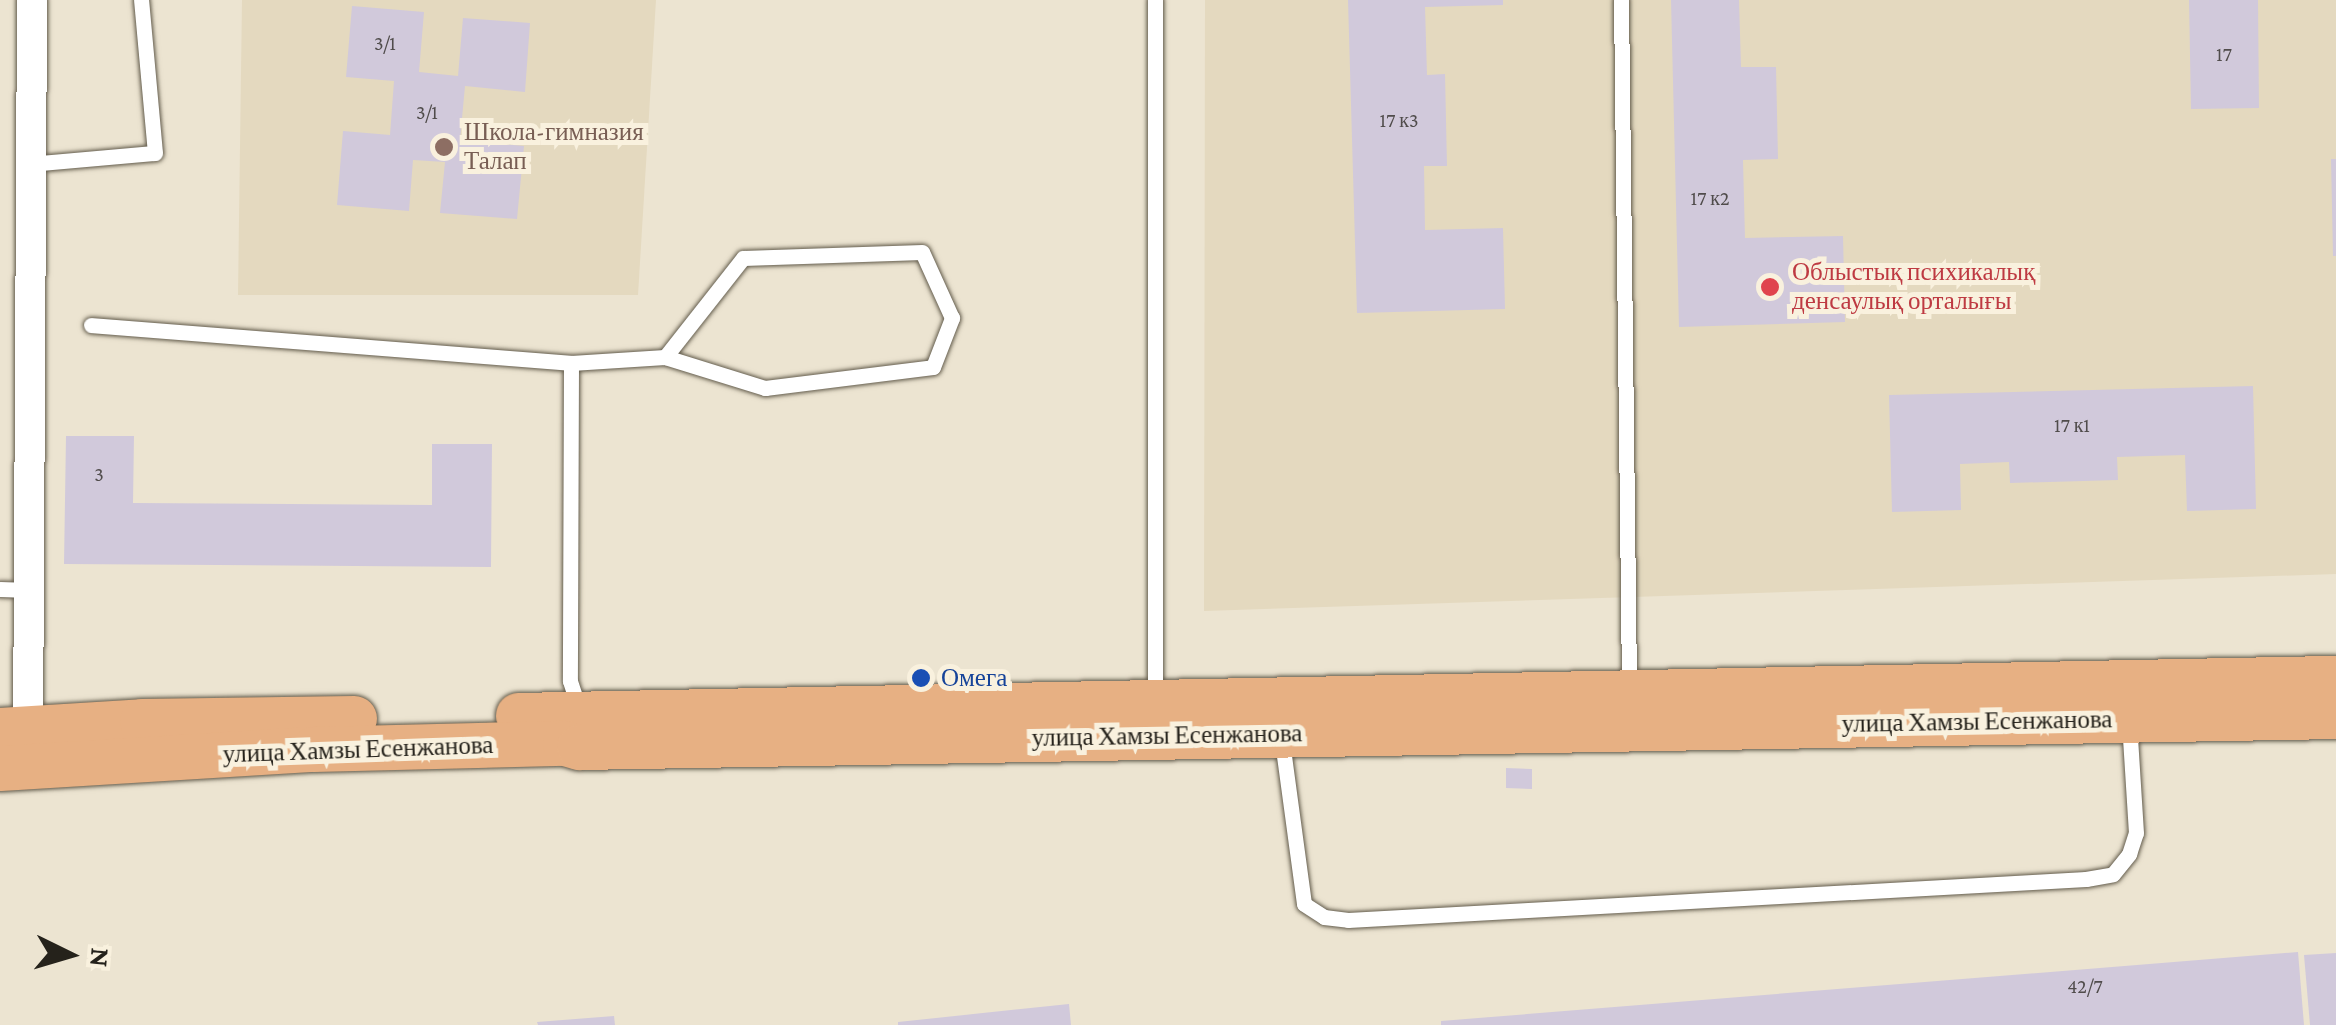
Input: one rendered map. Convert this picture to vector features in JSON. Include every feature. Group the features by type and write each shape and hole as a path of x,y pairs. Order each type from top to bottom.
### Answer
{"main road":[{"name":"улица Хамзы Есенжанова","path":"14,748 142,722 580,731 1155,719 1629,691 2336,678"},
{"name":"улица Хамзы Есенжанова","path":"1155,719 1281,734 2336,716"}],"street":[{"path":"14,748 14,589 32,0"}],"lane":[{"path":"28,164 156,153 140,0"},
{"path":"1155,0 1155,719"},
{"path":"1622,0 1629,691"},
{"path":"91,325 572,362 665,357 765,388 933,367 952,318 922,252 743,258 665,357"},
{"path":"572,362 570,681 580,731"},
{"path":"1281,734 1304,904 1324,917 1348,920 2066,880 2113,874 2129,854 2136,833 2128,719"}],"shaded area":[{"name":"Школа-гимназия Талап","path":"242,0 656,0 638,295 238,295"},
{"name":"Облыстық психикалық денсаулық орталығы","path":"1205,0 2336,0 2336,574 1204,611"}],"building":[{"path":"1348,0 1503,0 1503,5 1425,7 1427,75 1445,74 1447,166 1424,166 1425,230 1503,228 1505,309 1357,313"},
{"path":"1671,0 1739,0 1741,67 1776,67 1778,159 1743,160 1745,238 1843,236 1845,322 1679,327"},
{"path":"2189,0 2258,0 2259,108 2191,109"},
{"path":"352,6 424,12 419,72 458,76 463,18 530,23 525,92 465,86 460,140 524,146 517,219 440,213 445,162 413,160 409,211 337,205 343,131 390,135 394,81 346,77"},
{"path":"2331,159 2336,159 2336,256 2333,256"},
{"path":"2253,386 2256,509 2187,511 2185,455 2117,457 2118,480 2010,483 2009,462 1960,464 1961,510 1892,512 1889,395"},
{"path":"66,436 134,436 133,503 432,505 432,444 492,444 491,567 64,564"},
{"path":"1506,768 1532,769 1532,789 1506,788"},
{"path":"2298,952 2304,1025 1441,1025 1441,1021"},
{"path":"2336,953 2336,1025 2310,1025 2304,955"},
{"path":"1069,1004 1071,1025 898,1025 898,1022"},
{"path":"614,1016 615,1025 537,1022"}],"place":[{"name":"Школа-гимназия Талап","path":"444,147"},
{"name":"Облыстық психикалық денсаулық орталығы","path":"1770,287"},
{"name":"Омега","path":"921,678"}]}
